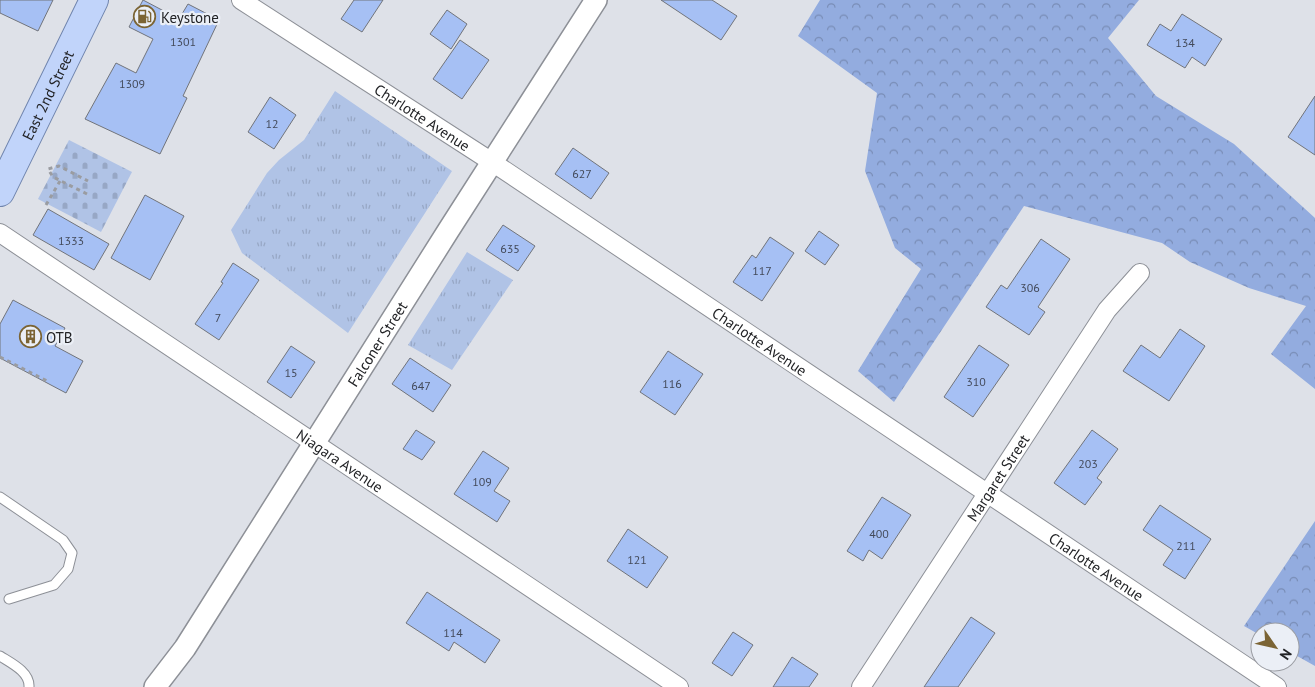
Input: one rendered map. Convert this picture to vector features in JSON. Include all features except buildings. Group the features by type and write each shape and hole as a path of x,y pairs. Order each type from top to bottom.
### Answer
{"main road":[{"name":"East 2nd Street","path":"0,192 94,0"}],"street":[{"name":"Charlotte Avenue","path":"241,0 492,162 1277,687"},
{"name":"Falconer Street","path":"155,687 185,648 596,0"},
{"name":"Niagara Avenue","path":"0,233 679,687"},
{"name":"Margaret Street","path":"861,687 1107,310 1140,273"}],"lane":[{"path":"0,497 63,540 72,553 68,568 54,585 9,600"},
{"path":"0,656 23,672 30,681 29,687"}],"path":[{"path":"87,194 53,177 48,169 59,166 88,181"},
{"path":"46,206 60,181"},
{"path":"0,357 47,381"}],"green space":[{"path":"820,0 1139,0 1108,38 1156,96 1234,144 1315,218 1315,389 1271,354 1306,306 1249,288 1190,262 1162,243 1024,206 894,402 858,371 921,269 895,248 865,171 877,93 798,36"},
{"path":"335,91 452,171 348,333 242,253 231,230 267,173 279,160 304,140"},
{"path":"69,140 132,172 101,232 38,199"},
{"path":"467,252 513,280 452,370 408,345"},
{"path":"1315,521 1315,666 1300,658 1300,622 1250,622 1250,629 1244,626"}],"place":[{"name":"Keystone","path":"145,17"},
{"name":"OTB","path":"30,337"}]}
